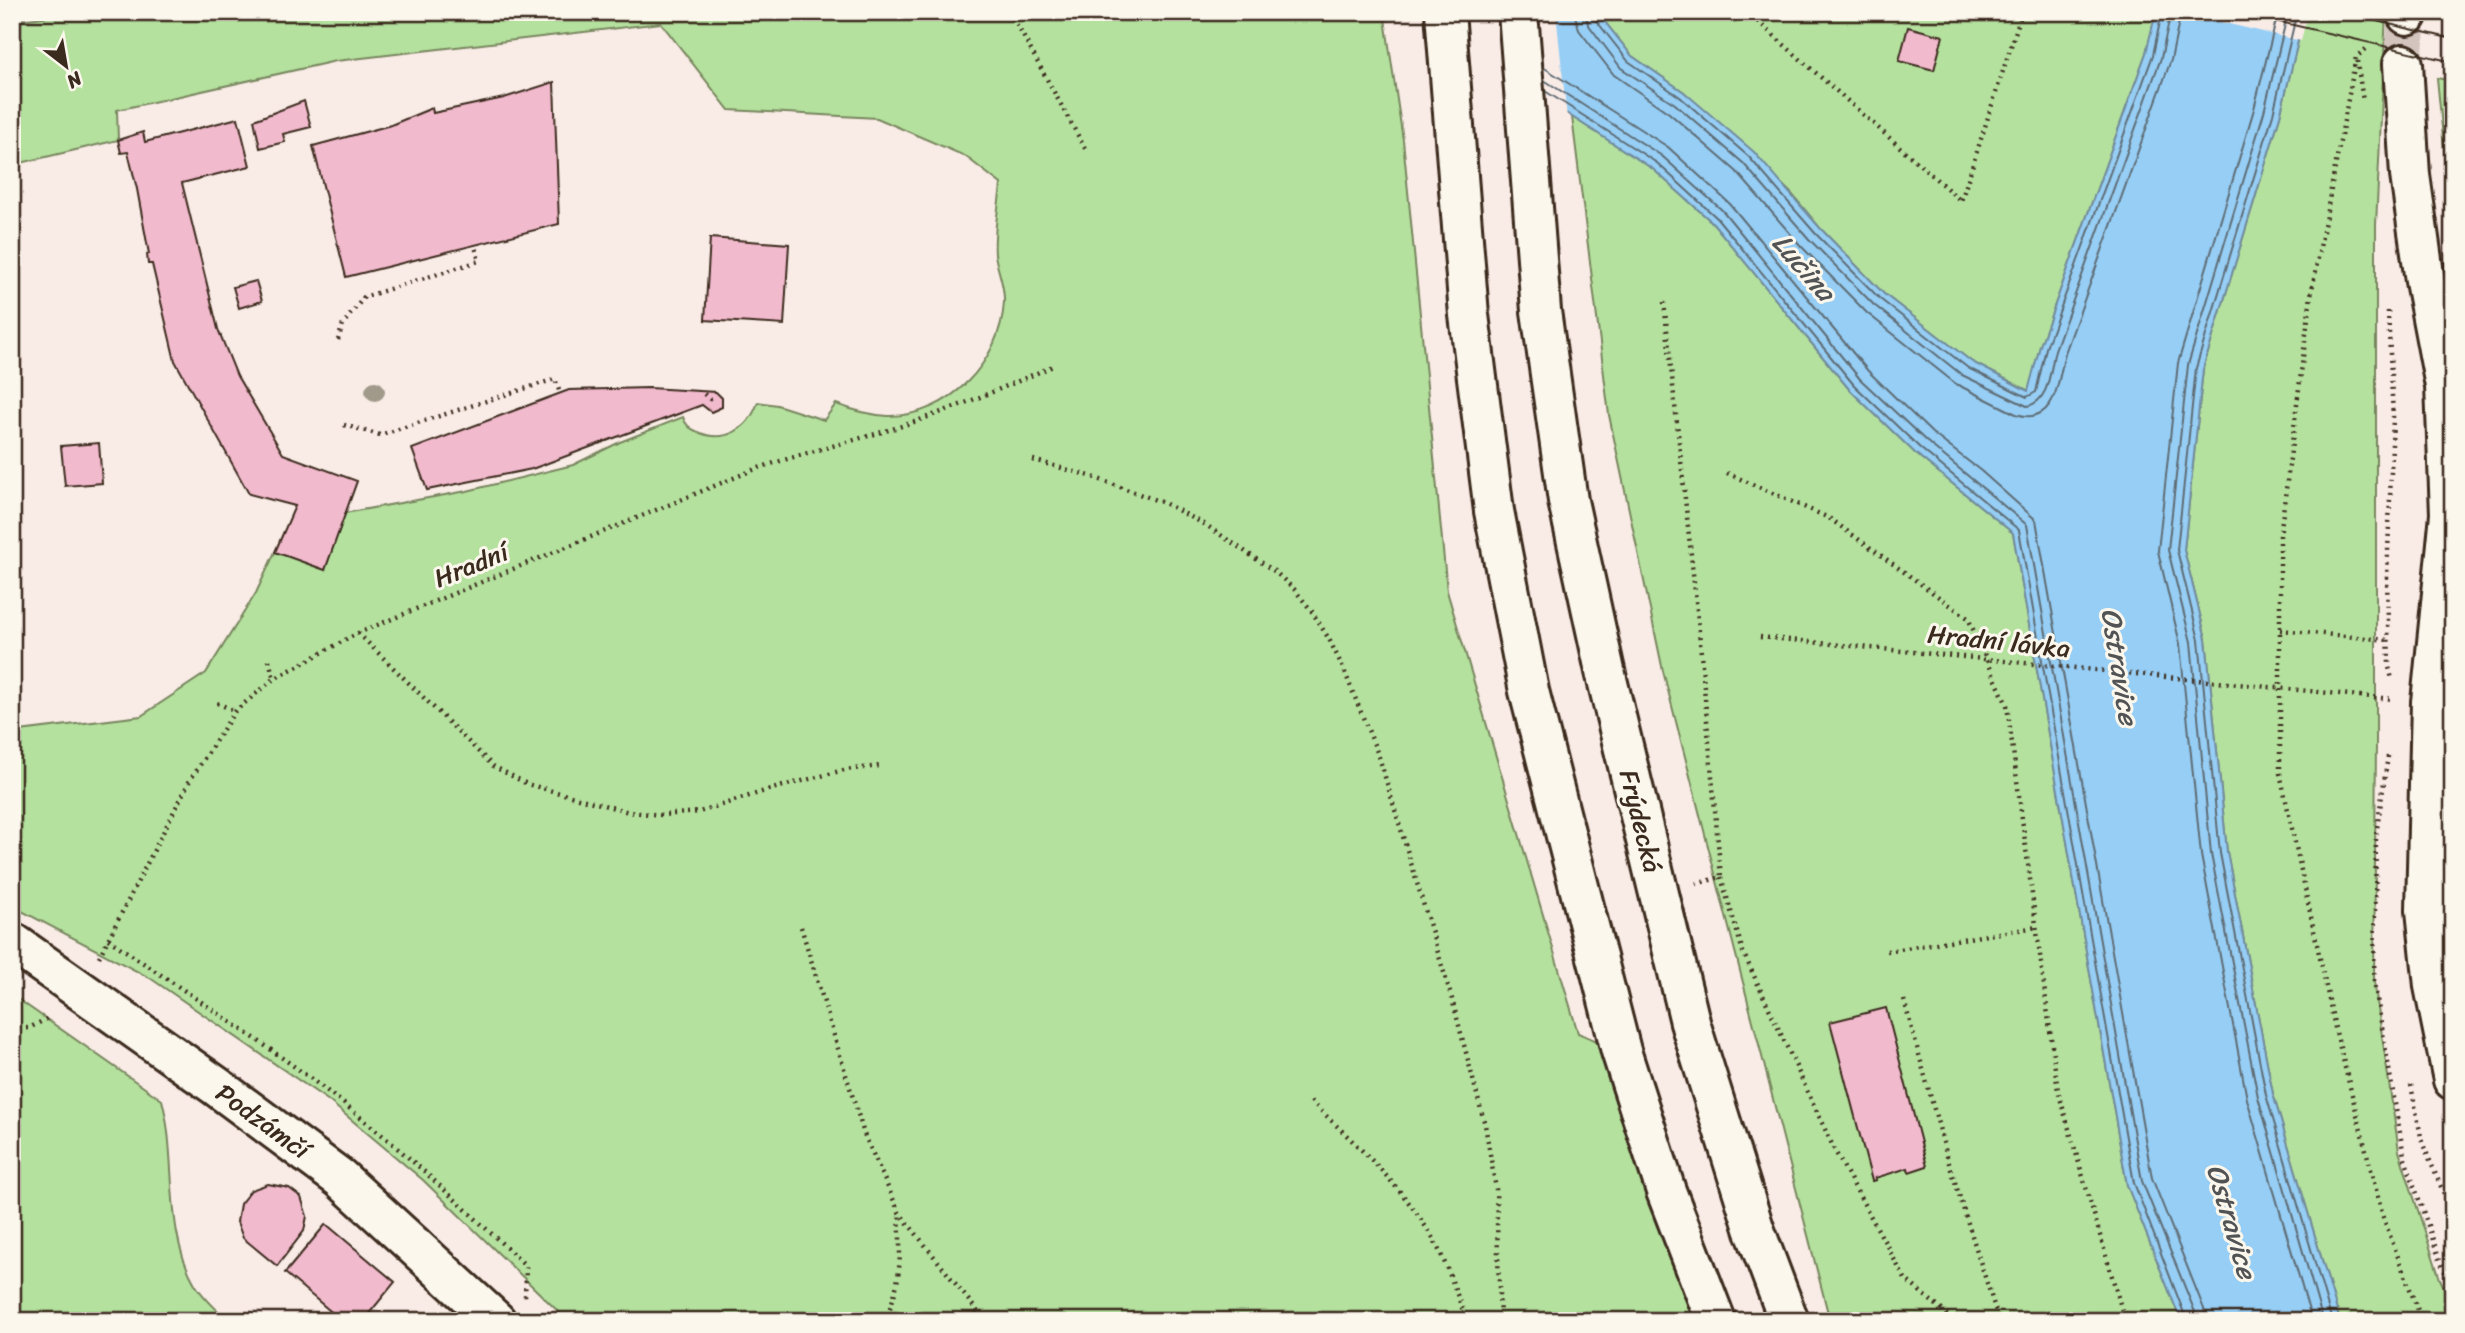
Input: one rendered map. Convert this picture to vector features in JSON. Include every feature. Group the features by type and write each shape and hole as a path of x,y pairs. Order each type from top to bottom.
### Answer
{"main road":[{"path":"1446,12 1469,315 1493,511 1529,691 1621,1051 1666,1191 1716,1321"},
{"name":"Frýdecká","path":"1518,12 1541,311 1568,501 1605,671 1688,1013 1754,1228 1788,1321"},
{"path":"2403,64 2410,176 2425,281 2445,386 2449,514 2431,702 2426,910 2434,986 2453,1080"},
{"name":"Podzámčí","path":"12,942 216,1086 340,1178 496,1321"}],"path":[{"path":"1010,12 1087,152"},
{"path":"1747,12 1961,201 2022,12"},
{"path":"2365,109 2357,57 2311,295 2280,536 2280,773 2335,1028 2383,1217 2422,1321"},
{"path":"338,340 343,324 364,297 479,261 475,246"},
{"path":"1664,302 1698,620 1721,877 1743,952 1836,1153 1905,1279 1955,1321"},
{"path":"2280,631 2388,640 2387,578 2393,417 2388,308"},
{"name":"Hradní","path":"80,992 189,782 235,711 274,679 358,633 753,470 808,451 910,423 1055,365"},
{"path":"344,425 380,435 555,379 560,393"},
{"path":"704,394 712,401"},
{"path":"1033,460 1090,476 1164,503 1206,525 1274,571 1294,589 1329,639 1354,692 1379,757 1452,999 1485,1125 1496,1189 1500,1321"},
{"path":"1727,473 1829,518 1968,618 2007,705 2059,1091 2125,1321"},
{"path":"358,633 493,766 527,784 629,812 662,815 698,812 844,770 880,766"},
{"name":"Hradní lávka","path":"1760,637 2397,699 2389,667 2388,640"},
{"path":"269,660 274,679"},
{"path":"217,704 235,711"},
{"path":"1690,886 1721,877"},
{"path":"801,927 864,1133 899,1212 985,1321"},
{"path":"1887,951 2037,927"},
{"path":"108,939 318,1084 456,1201 526,1266 525,1303 544,1321"},
{"path":"1903,1000 1948,1160 1998,1321"},
{"path":"1311,1101 1376,1165 1421,1219 1443,1259 1467,1321"},
{"path":"884,1321 897,1287 901,1253 899,1212"}],"green space":[{"path":"83,12 1384,12 1403,140 1447,591 1578,1033 1621,1051 1716,1321 568,1321 423,1180 329,1101 150,978 12,906 12,732 141,716 206,673 256,593 275,552 325,570 345,513 467,491 573,465 620,442 683,417 693,430 718,436 735,432 742,427 749,420 758,402 777,405 824,420 836,404 888,416 910,414 931,407 968,382 982,364 1001,324 1004,302 995,246 1001,184 965,156 877,118 729,110 661,23 336,61 117,110 118,140 12,165 12,21"},
{"path":"1597,12 2132,12 2155,18 2146,53 2040,346 2029,391 1972,362 1884,294 1820,228 1791,193 1684,92 1632,56"},
{"path":"2305,12 2386,12 2376,225 2374,981 2399,1151 2440,1279 2453,1307 2453,1321 2340,1321 2273,1094 2227,852 2206,639 2184,550 2203,369 2280,116"},
{"path":"2437,78 2453,81 2453,223 2450,208"},
{"path":"1572,117 1653,169 1713,223 1849,389 1915,453 2013,533 2127,1185 2181,1321 1830,1321 1663,671 1609,415"},
{"path":"12,995 162,1100 167,1123 175,1218 185,1263 198,1289 228,1321 12,1321"}],"water":[{"path":"1409,12 1597,12 1632,56 1684,92 1754,152 1820,228 1884,294 1972,362 2028,391 2040,346 2146,53 2156,12 2305,12 2280,116 2203,369 2184,550 2206,639 2227,852 2273,1094 2340,1321 2181,1321 2127,1185 2013,533 1915,453 1849,389 1713,223 1653,169"}],"pier":[{"path":"1411,12 1556,12 1567,118 1411,18"},
{"path":"2178,12 2308,12 2301,41"}],"building":[{"path":"1908,27 1943,36 1934,70 1899,61"},
{"path":"554,82 559,224 346,277 313,146 391,125 432,108 433,113 504,98"},
{"path":"304,101 311,127 283,134 285,142 260,148 254,120"},
{"path":"238,118 250,166 182,183 218,329 237,376 283,454 357,481 325,570 275,552 295,506 249,494 175,361 152,264 148,264 149,254 128,152 121,153 118,140 143,132 145,142"},
{"path":"710,238 789,244 784,325 705,320"},
{"path":"256,281 262,301 239,308 233,287"},
{"path":"649,388 716,392 722,398 722,407 711,412 702,405 532,469 427,490 412,449 569,390"},
{"path":"99,443 102,483 65,486 61,446"},
{"path":"1886,1008 1927,1166 1909,1172 1908,1168 1872,1181 1830,1022"},
{"path":"268,1184 289,1188 301,1197 307,1216 304,1231 277,1266 243,1238 237,1222 240,1204 251,1190"},
{"path":"326,1224 395,1282 363,1321 342,1321 285,1273"}],"tunnel":[{"path":"2403,64 2407,15"}],"tram line":[{"path":"2237,12 2453,62"},
{"path":"2338,12 2453,39"}],"water label":[{"name":"Lučina","path":"1804,267"},
{"name":"Ostravice","path":"2120,666"},
{"name":"Ostravice","path":"2232,1221"}]}
